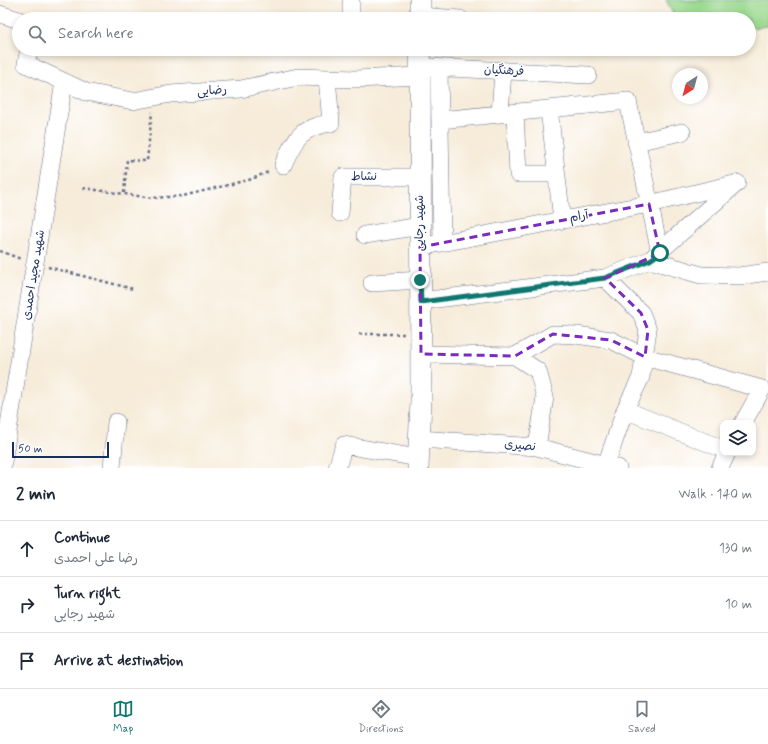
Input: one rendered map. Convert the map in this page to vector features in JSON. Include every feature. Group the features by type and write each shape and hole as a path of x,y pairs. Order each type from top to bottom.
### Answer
{"main road":[{"name":"شهید رجایی","path":"418,455 421,344 420,177 425,65"}],"street":[{"path":"0,14 12,18"},
{"name":"رضایی","path":"28,56 26,64 86,92 132,101 171,94 242,89 298,77 356,79 425,65"},
{"path":"425,65 440,120 442,243"},
{"name":"فرهنگیان","path":"425,65 503,71 588,75"},
{"path":"503,71 507,114 518,174 557,174"},
{"path":"283,165 294,141 314,125 331,123 327,78"},
{"name":"شهید مجید احمدی","path":"2,468 64,82"},
{"path":"440,120 628,101 649,204 655,256"},
{"path":"549,109 562,220"},
{"path":"636,142 682,132"},
{"name":"نشاط","path":"340,213 343,177 420,177"},
{"name":"آرام","path":"420,247 649,204 737,183 655,256"},
{"path":"365,235 420,226"},
{"path":"421,302 605,278 655,256 701,275 739,276 768,272"},
{"path":"605,278 641,313 648,330 641,377 625,410 612,466"},
{"path":"372,283 420,280"},
{"path":"515,356 553,334 576,335 611,340 645,358 762,388 745,420"},
{"path":"421,344 515,356 538,371 545,397 537,447"},
{"path":"625,410 720,449"},
{"path":"112,468 116,422"},
{"name":"نصیری","path":"337,468 344,445 418,455 537,447 612,466"},
{"path":"720,468 726,456"}],"path":[{"path":"124,193 127,160 147,161 153,97"},
{"path":"83,188 152,198 183,196 252,179 283,165"},
{"path":"0,251 35,264 133,289"},
{"path":"359,334 421,344"}],"highlighted area":[{"path":"649,204 660,253 605,278 641,313 648,330 645,357 611,340 553,334 515,356 421,354 420,247"}],"green space":[{"path":"666,0 768,0 768,26 756,27 756,12 672,12"}],"route":[{"path":"420,280 421,302 605,278 650,260 660,253"}]}
